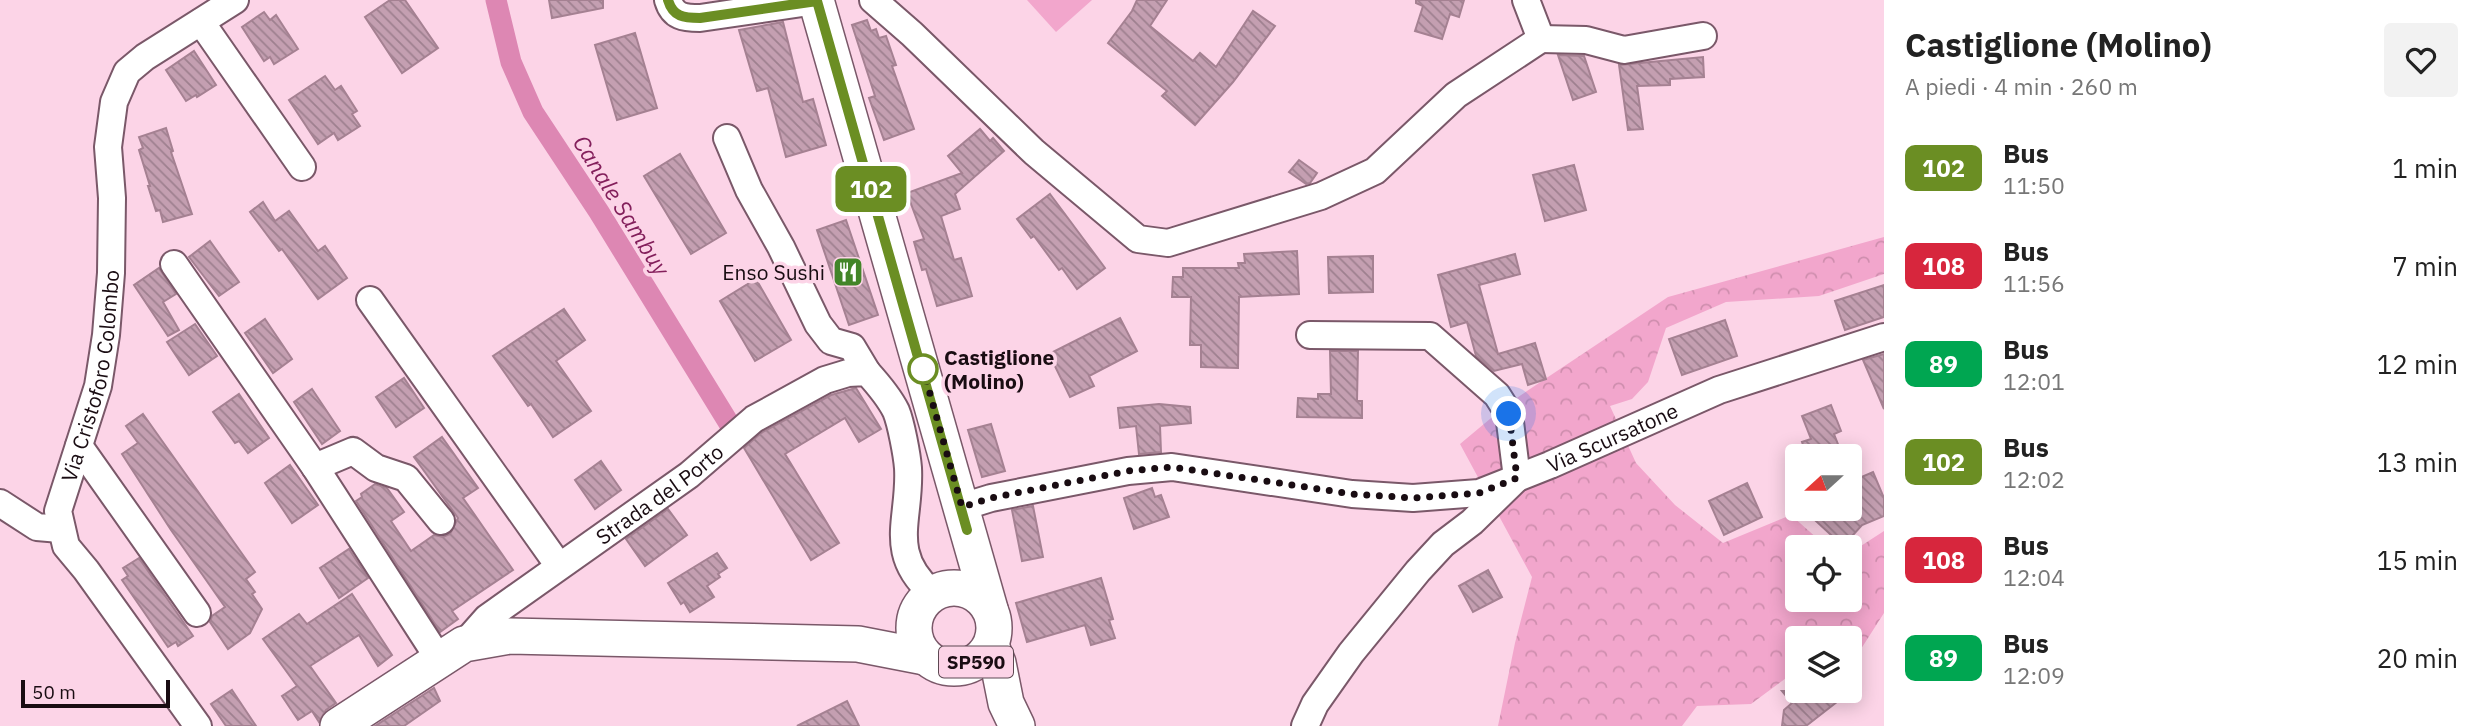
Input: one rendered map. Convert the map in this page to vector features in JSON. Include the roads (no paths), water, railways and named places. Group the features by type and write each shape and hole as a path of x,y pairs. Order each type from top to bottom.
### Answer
{"main road":[{"name":"SP590","path":"816,1 994,621 995,634 991,646 974,663 962,668 949,668 925,656 915,636 936,598 964,519"},
{"path":"858,644 936,598 971,591 982,598 990,609"},
{"path":"338,726 452,652 510,636 858,644 925,656"},
{"name":"SP590","path":"991,646 1012,715"},
{"name":"SP590","path":"962,668 1012,715"}],"street":[{"name":"Via Cristoforo Colombo","path":"60,528 58,511 98,386 106,335 111,273 112,198 108,147 114,102 127,72 145,57 235,0"},
{"path":"668,0 671,8 682,18 700,18 816,1"},
{"path":"873,0 1034,152 1138,239 1168,243 1321,196 1375,171 1456,95 1541,39 1586,40 1624,50 1703,36"},
{"path":"1526,0 1541,39"},
{"path":"201,22 303,167"},
{"path":"727,138 749,190 781,247 818,324 831,341 852,347 896,411 908,468 903,533 906,558 920,583 936,598"},
{"path":"174,264 316,467 452,652"},
{"path":"370,300 559,566"},
{"path":"1305,726 1327,687 1418,571 1443,544 1472,522 1517,478 1509,414 1497,395 1430,336 1310,335"},
{"name":"Via Scursatone","path":"964,519 991,498 1128,471 1172,467 1352,494 1413,498 1479,493 1719,390 1884,337"},
{"name":"Strada del Porto","path":"452,652 487,618 689,475 754,419 825,380 848,373 867,372"},
{"path":"79,446 197,613"},
{"path":"316,467 353,451 376,468 406,478 441,521"},
{"path":"0,503 37,527 60,528 66,546 198,726"}],"waterway":[{"name":"Canale Sambuy","path":"496,0 511,62 533,112 599,212 730,425"}],"place":[{"name":"Enso Sushi","path":"848,272"},
{"name":"Castiglione (Molino)","path":"923,369"}]}
